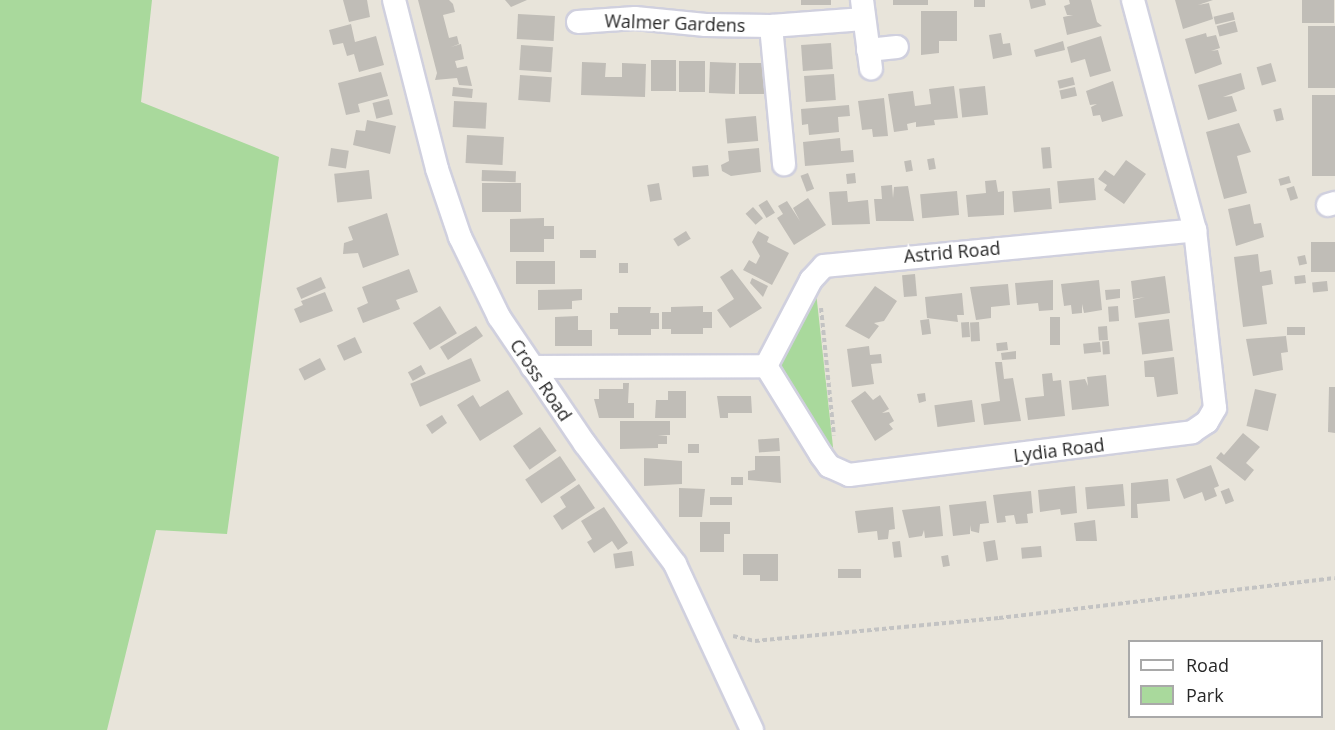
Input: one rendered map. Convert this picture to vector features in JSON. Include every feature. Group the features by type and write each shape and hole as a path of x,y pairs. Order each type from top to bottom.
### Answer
{"street":[{"name":"Cross Road","path":"394,0 437,169 460,237 499,317 532,368 675,564 752,730"},
{"name":"Lydia Road","path":"838,471 849,475 1175,436 1199,427 1215,408 1215,391 1195,230 1133,0"},
{"path":"863,10 869,59 897,47"},
{"name":"Walmer Gardens","path":"578,22 635,18 706,25 771,26 863,10"},
{"name":"Walmer Gardens","path":"771,26 784,164"},
{"name":"Astrid Road","path":"766,366 812,280 824,266 1195,230"},
{"path":"532,368 766,366 821,455 838,471"}],"path":[{"path":"821,306 838,471"},
{"path":"708,632 755,641 999,618 1335,578"}],"green space":[{"path":"0,0 152,0 141,102 279,157 227,534 156,530 107,730 0,730"},
{"path":"816,292 834,456 780,366"}],"building":[{"path":"343,0 367,0 370,17 349,22"},
{"path":"418,0 449,0 453,4 455,12 443,15 449,38 457,36 459,44 451,47 461,44 464,59 455,61 457,68 467,66 472,86 459,85 457,78 435,80 437,73"},
{"path":"505,0 527,0 511,7"},
{"path":"801,0 831,0 831,5 801,5"},
{"path":"893,0 928,0 928,5 893,5"},
{"path":"974,0 985,0 985,7 974,7"},
{"path":"1029,0 1045,0 1046,5 1031,9"},
{"path":"1069,0 1091,0 1097,22 1102,26 1067,35 1063,17 1073,15 1067,15 1064,6 1070,4"},
{"path":"1175,0 1213,0 1198,5 1209,3 1213,19 1183,29"},
{"path":"1302,0 1334,0 1334,23 1302,23"},
{"path":"921,11 957,11 957,41 939,41 939,53 921,55"},
{"path":"1233,12 1235,20 1216,25 1214,17"},
{"path":"518,14 555,16 554,41 517,39"},
{"path":"1235,21 1238,32 1219,37 1217,26"},
{"path":"351,24 355,42 376,36 384,65 359,72 354,54 347,56 343,43 333,45 329,30"},
{"path":"1308,26 1335,26 1335,88 1308,88"},
{"path":"1001,33 1003,44 1010,43 1012,55 993,59 989,35"},
{"path":"1206,33 1207,37 1216,35 1220,48 1211,51 1218,50 1222,64 1195,74 1185,39"},
{"path":"1101,36 1111,71 1090,77 1085,59 1071,63 1067,47"},
{"path":"1063,41 1065,50 1036,57 1034,50"},
{"path":"831,43 833,69 803,71 801,45"},
{"path":"521,45 553,47 551,72 519,70"},
{"path":"651,60 676,60 676,91 651,91"},
{"path":"679,61 705,61 705,92 679,92"},
{"path":"582,62 606,63 605,77 622,77 622,63 646,64 645,97 581,95"},
{"path":"710,62 736,63 735,94 709,93"},
{"path":"739,63 765,63 765,94 739,94"},
{"path":"1271,63 1276,81 1262,85 1257,67"},
{"path":"381,72 388,96 358,104 360,112 346,115 338,83"},
{"path":"1241,73 1245,89 1223,97 1232,96 1237,111 1208,120 1198,85"},
{"path":"834,74 836,100 806,102 804,76"},
{"path":"520,75 552,77 550,102 518,100"},
{"path":"1073,77 1075,85 1059,89 1057,81"},
{"path":"1113,81 1123,116 1102,122 1100,115 1093,116 1091,107 1097,104 1090,105 1086,91"},
{"path":"954,86 958,118 934,120 935,125 916,127 916,122 907,124 908,130 894,132 888,94 913,91 915,106 931,104 929,89"},
{"path":"985,86 988,115 962,118 959,89"},
{"path":"453,87 473,89 472,98 452,96"},
{"path":"1075,87 1077,96 1061,99 1059,91"},
{"path":"1312,95 1335,95 1335,176 1312,176"},
{"path":"884,98 888,136 873,137 872,129 862,130 858,101"},
{"path":"389,99 393,115 376,119 373,103"},
{"path":"454,101 487,103 486,129 453,127"},
{"path":"849,105 850,116 838,117 839,132 809,135 808,124 802,125 801,109"},
{"path":"1281,108 1284,120 1276,122 1273,110"},
{"path":"756,116 758,141 727,144 725,119"},
{"path":"367,120 396,126 390,154 353,145 356,130 365,131"},
{"path":"1239,123 1251,152 1237,156 1247,193 1224,199 1206,132"},
{"path":"467,135 504,137 502,165 466,163"},
{"path":"840,138 841,151 853,150 854,162 805,166 803,142"},
{"path":"1050,147 1052,168 1043,169 1041,148"},
{"path":"331,148 349,151 346,169 328,166"},
{"path":"759,148 761,172 731,176 722,171 721,165 729,161 728,151"},
{"path":"934,158 936,169 929,170 927,159"},
{"path":"911,160 913,171 906,172 904,161"},
{"path":"1126,160 1146,174 1124,204 1104,190 1107,185 1098,179 1105,170 1114,176"},
{"path":"708,165 709,176 693,177 692,166"},
{"path":"369,170 372,199 337,202 334,174"},
{"path":"482,170 516,171 516,182 482,181"},
{"path":"808,173 814,189 807,192 801,176"},
{"path":"855,173 856,183 847,184 846,174"},
{"path":"1289,176 1291,183 1280,186 1278,179"},
{"path":"1094,178 1096,200 1059,203 1057,181"},
{"path":"996,180 998,192 1004,191 1004,215 968,217 966,195 986,193 985,181"},
{"path":"482,183 521,183 521,212 482,212"},
{"path":"659,183 662,200 650,202 647,185"},
{"path":"892,185 893,198 894,187 908,186 914,221 876,221 874,199 882,199 881,186"},
{"path":"1294,186 1298,198 1290,201 1286,188"},
{"path":"1050,188 1052,209 1014,212 1012,191"},
{"path":"847,191 848,202 868,200 870,224 832,225 829,192"},
{"path":"957,191 959,215 922,218 920,194"},
{"path":"808,198 826,225 794,245 777,218 783,214 778,206 787,201 800,221 793,208"},
{"path":"767,200 775,213 766,218 759,205"},
{"path":"1250,204 1254,224 1261,223 1264,237 1236,246 1228,209"},
{"path":"753,207 763,218 756,225 746,214"},
{"path":"387,213 399,255 363,268 358,253 343,254 344,243 353,240 348,227"},
{"path":"544,218 544,226 554,226 554,239 544,239 544,252 510,252 510,219"},
{"path":"686,231 691,239 678,247 673,239"},
{"path":"758,231 769,237 767,242 789,253 772,285 743,270 749,260 756,264 760,256 752,242"},
{"path":"1311,242 1335,242 1335,272 1311,272"},
{"path":"580,250 596,250 596,258 580,258"},
{"path":"1258,254 1260,272 1271,270 1273,284 1262,286 1267,324 1243,327 1234,257"},
{"path":"1305,255 1307,264 1299,266 1297,257"},
{"path":"516,261 555,261 555,284 516,284"},
{"path":"619,263 628,263 628,273 619,273"},
{"path":"409,269 418,292 396,300 400,309 363,323 357,308 368,303 362,287"},
{"path":"732,269 762,308 730,328 717,310 734,299 720,277"},
{"path":"915,274 917,296 904,297 902,275"},
{"path":"1305,275 1306,283 1295,284 1294,276"},
{"path":"1165,276 1170,313 1135,318 1133,300 1145,297 1133,299 1131,281"},
{"path":"321,277 326,288 301,299 296,288"},
{"path":"752,278 768,286 763,297 750,283"},
{"path":"1053,280 1053,310 1039,311 1038,303 1017,305 1015,283"},
{"path":"1099,280 1102,310 1084,313 1082,304 1082,313 1072,314 1071,305 1064,306 1061,284"},
{"path":"1327,281 1328,291 1313,293 1312,283"},
{"path":"1008,284 1010,305 991,307 991,318 976,320 970,287"},
{"path":"875,286 897,301 884,321 874,323 879,326 869,339 845,326"},
{"path":"582,289 582,300 572,301 572,309 538,310 538,290"},
{"path":"1120,289 1120,298 1106,300 1105,290"},
{"path":"325,292 333,311 300,323 294,309 303,305 301,301"},
{"path":"962,293 964,315 957,315 958,322 927,318 925,297"},
{"path":"440,306 457,333 430,350 413,323"},
{"path":"703,306 703,312 712,312 712,328 703,328 703,334 671,334 671,329 662,329 662,312 671,312 671,307"},
{"path":"1118,306 1119,321 1109,322 1108,307"},
{"path":"618,307 651,307 650,313 659,313 659,329 651,329 651,335 618,335 618,329 610,329 610,313 618,313"},
{"path":"578,316 578,330 592,330 592,346 555,346 555,317"},
{"path":"1050,317 1060,317 1060,345 1050,345"},
{"path":"929,319 931,334 922,335 920,320"},
{"path":"1169,319 1173,351 1142,355 1138,323"},
{"path":"969,322 970,337 962,338 961,323"},
{"path":"970,322 979,322 980,341 971,341"},
{"path":"476,326 483,336 448,360 440,347"},
{"path":"1107,326 1108,340 1099,341 1098,327"},
{"path":"1287,327 1305,327 1305,335 1287,335"},
{"path":"1286,336 1288,352 1281,353 1283,370 1253,376 1246,339"},
{"path":"355,337 362,352 344,361 337,345"},
{"path":"1102,341 1109,341 1110,354 1103,354"},
{"path":"1007,342 1008,350 997,351 996,343"},
{"path":"1100,342 1101,352 1084,354 1083,344"},
{"path":"869,346 870,355 881,354 882,363 871,364 874,384 852,387 847,349"},
{"path":"1016,351 1016,359 1002,360 1001,353"},
{"path":"1174,357 1178,394 1157,397 1154,377 1145,377 1144,361"},
{"path":"320,358 326,370 305,380 299,369"},
{"path":"471,358 481,381 420,407 410,384"},
{"path":"995,362 1002,362 1004,379 1013,378 1021,421 984,425 981,404 1000,401"},
{"path":"421,365 426,374 413,381 408,372"},
{"path":"1052,373 1053,381 1061,380 1065,416 1028,420 1025,398 1044,396 1042,374"},
{"path":"1106,375 1109,406 1072,410 1069,381 1085,379 1088,386 1087,377"},
{"path":"623,383 629,383 628,403 634,403 634,418 599,418 594,399 599,399 599,389 623,389"},
{"path":"1329,387 1335,387 1335,433 1328,432"},
{"path":"1255,389 1276,394 1268,431 1246,426"},
{"path":"508,390 523,414 480,441 457,405 473,395 480,407"},
{"path":"668,391 686,391 686,418 655,418 656,400 668,400"},
{"path":"865,391 873,400 880,395 889,409 882,413 889,412 894,421 889,424 893,429 875,441 851,401"},
{"path":"925,393 926,401 919,403 917,394"},
{"path":"717,396 751,396 752,413 728,413 728,418 720,418"},
{"path":"972,400 975,422 937,427 934,405"},
{"path":"442,415 447,423 432,434 426,425"},
{"path":"620,421 670,421 670,435 658,435 667,436 667,444 658,444 658,448 620,449"},
{"path":"540,427 557,451 530,470 513,446"},
{"path":"1243,433 1260,447 1246,463 1254,470 1245,481 1216,458 1221,452 1224,455"},
{"path":"779,438 780,451 759,452 758,439"},
{"path":"688,444 699,444 699,453 688,453"},
{"path":"560,456 576,480 541,504 525,479"},
{"path":"755,456 780,456 781,483 748,480 748,471 755,470"},
{"path":"644,458 682,461 682,484 644,486"},
{"path":"1211,465 1219,486 1214,488 1217,496 1205,501 1202,492 1184,499 1176,479"},
{"path":"731,477 743,477 743,485 731,485"},
{"path":"1168,479 1170,501 1137,504 1138,518 1131,518 1131,483"},
{"path":"579,484 595,508 562,530 553,516 566,507 560,497"},
{"path":"1123,484 1125,506 1087,509 1085,487"},
{"path":"1075,486 1077,513 1061,515 1060,509 1040,512 1038,490"},
{"path":"679,488 705,489 702,517 679,517"},
{"path":"1229,488 1234,501 1226,504 1221,491"},
{"path":"1031,491 1033,513 1027,514 1028,523 1016,524 1014,515 1005,516 1006,522 997,523 993,495"},
{"path":"710,497 732,497 732,505 710,505"},
{"path":"986,501 989,523 980,524 979,533 971,531 970,525 970,534 953,536 949,505"},
{"path":"940,506 943,536 925,538 924,530 922,536 909,538 902,510"},
{"path":"604,507 628,543 618,550 612,541 594,553 587,542 592,539 581,521"},
{"path":"893,507 895,529 889,530 888,539 878,540 877,531 858,533 855,511"},
{"path":"1095,520 1097,541 1076,541 1074,523"},
{"path":"700,522 730,522 730,534 724,534 724,552 700,552"},
{"path":"995,540 998,560 986,562 983,542"},
{"path":"900,541 902,557 894,558 892,542"},
{"path":"1041,546 1042,557 1022,559 1021,548"},
{"path":"632,551 634,566 615,568 613,554"},
{"path":"743,554 778,554 778,581 760,581 760,575 743,575"},
{"path":"948,555 950,566 943,567 941,556"},
{"path":"838,569 861,569 861,578 838,578"}]}
